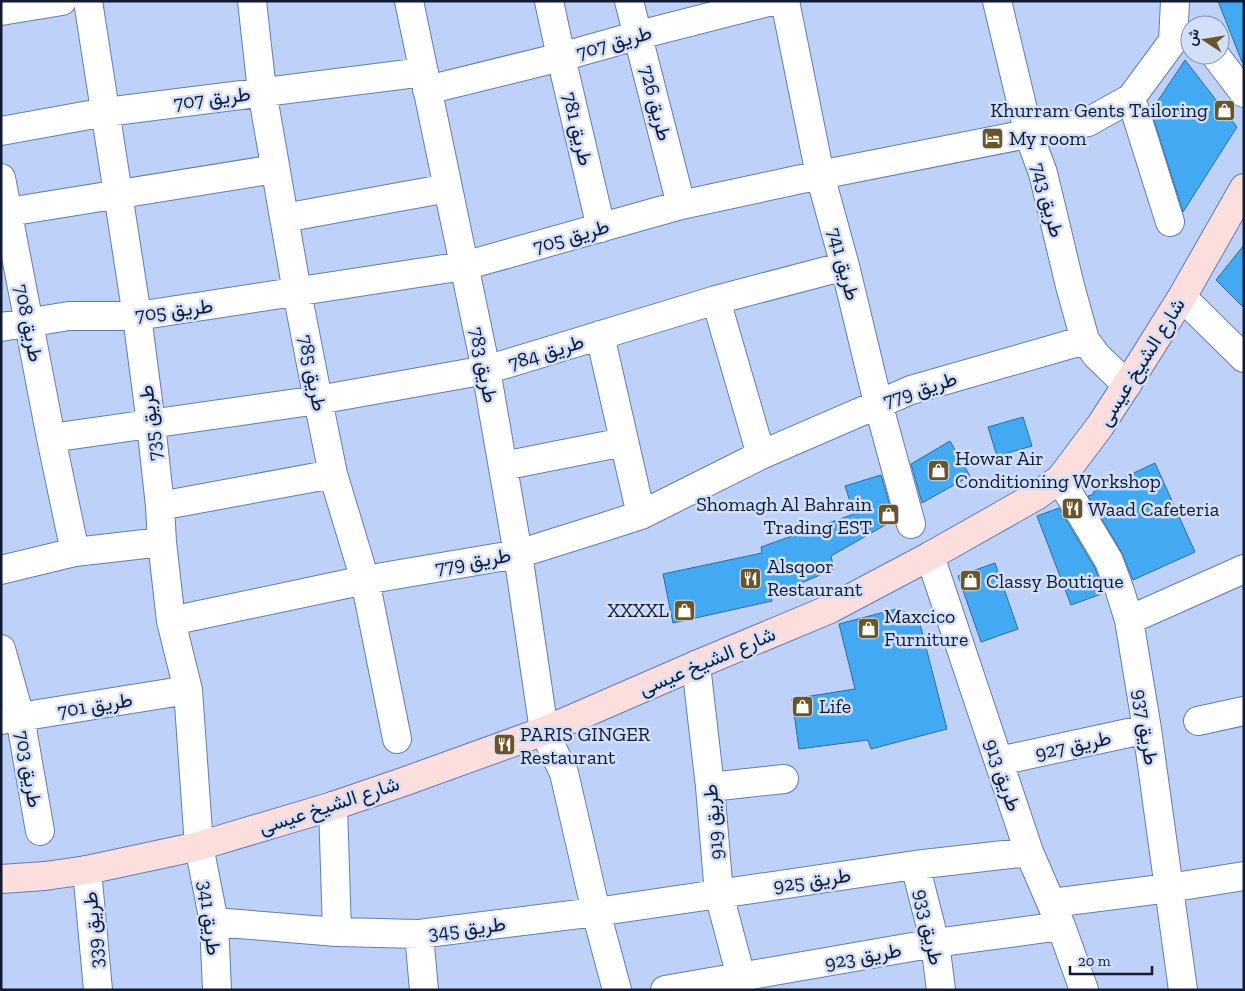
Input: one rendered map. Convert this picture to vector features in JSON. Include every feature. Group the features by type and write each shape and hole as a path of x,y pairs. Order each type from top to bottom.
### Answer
{"street":[{"path":"1,11 62,1"},
{"name":"طريق 735","path":"88,1 137,316 151,424 171,621 188,690 199,846"},
{"name":"طريق 785","path":"252,1 262,91 318,400 333,474 365,580 397,739"},
{"name":"طريق 783","path":"409,1 486,370 518,554 544,731 564,773 596,912 617,990"},
{"name":"طريق 781","path":"549,1 601,228"},
{"name":"طريق 726","path":"630,1 682,205"},
{"name":"طريق 707","path":"1,131 106,112 262,91 425,81 561,58 639,35 772,1"},
{"name":"طريق 741","path":"785,1 820,174 846,266 878,403 911,524"},
{"name":"طريق 743","path":"997,1 1028,135 1043,173 1070,286 1086,340 1097,356 1127,385"},
{"path":"1175,2 1185,15"},
{"path":"1170,222 1131,98 1173,41 1175,2"},
{"path":"1223,65 1244,93"},
{"name":"طريق 705","path":"1,328 69,316 137,316 464,266 682,205 820,174 1088,122 1131,98"},
{"path":"8,212 275,169"},
{"name":"طريق 708","path":"1,178 75,552"},
{"path":"284,218 448,188"},
{"name":"شارع الشيخ عيسى","path":"1,879 45,876 87,870 199,846 333,806 544,731 696,665 830,610 930,556 1036,496 1060,480 1100,426 1127,385 1182,297 1244,188"},
{"name":"طريق 784","path":"151,424 318,400 486,370 716,300 846,266"},
{"path":"1182,297 1244,358"},
{"path":"716,300 761,455"},
{"path":"600,335 641,515"},
{"name":"طريق 779","path":"171,621 365,580 518,554 641,515 761,455 911,390 1086,340"},
{"path":"52,438 151,424"},
{"path":"503,466 624,442"},
{"path":"160,506 333,474"},
{"name":"طريق 937","path":"1060,480 1109,561 1129,620 1147,729 1183,990"},
{"path":"1,570 75,552 162,542"},
{"name":"طريق 913","path":"930,556 1029,852 1056,914 1084,990"},
{"path":"1129,620 1244,569"},
{"name":"طريق 703","path":"1,649 10,718 40,831"},
{"name":"طريق 919","path":"696,665 710,788 719,894 741,977"},
{"name":"طريق 701","path":"10,718 188,690"},
{"path":"1198,721 1244,710"},
{"name":"طريق 927","path":"999,761 1147,729"},
{"path":"710,788 784,779"},
{"path":"333,806 337,932"},
{"name":"طريق 341","path":"199,846 214,922 214,989"},
{"name":"طريق 925","path":"596,912 915,865 1029,852"},
{"name":"طريق 933","path":"915,865 935,943 941,990"},
{"name":"طريق 339","path":"87,870 98,990"},
{"name":"طريق 923","path":"665,990 741,977 774,981 1169,888 1244,876"},
{"name":"طريق 345","path":"214,922 337,932 419,934 596,912"},
{"path":"419,934 424,990"}],"building":[{"path":"1218,1 1244,1 1244,62 1242,62 1230,32 1230,15 1224,15"},
{"path":"1182,65 1189,65 1237,127 1183,212 1151,111"},
{"path":"1244,245 1244,308 1216,280"},
{"path":"1023,417 1032,446 997,456 988,427"},
{"name":"Howar Air Conditioning Workshop","path":"950,441 970,476 922,503 911,464"},
{"path":"1155,463 1195,552 1133,580 1122,553 1088,496"},
{"path":"881,475 894,520 831,556 834,569 771,596 772,601 673,623 663,574 762,553 761,547 854,514 845,486"},
{"path":"1059,508 1095,568 1104,593 1071,605 1037,516"},
{"path":"995,563 1018,629 981,642 958,576"},
{"path":"900,608 920,624 947,729 871,749 868,740 799,749 792,699 855,689 839,624"}],"place":[{"name":"Khurram Gents Tailoring","path":"1224,110"},
{"name":"My room","path":"993,138"},
{"name":"Howar Air Conditioning Workshop","path":"939,470"},
{"name":"Waad Cafeteria","path":"1072,509"},
{"name":"Shomagh Al Bahrain Trading EST","path":"888,515"},
{"name":"Alsqoor Restaurant","path":"751,578"},
{"name":"Classy Boutique","path":"970,581"},
{"name":"XXXXL","path":"685,610"},
{"name":"Maxcico Furniture","path":"868,628"},
{"name":"Life","path":"803,706"},
{"name":"PARIS GINGER Restaurant","path":"504,745"}]}
